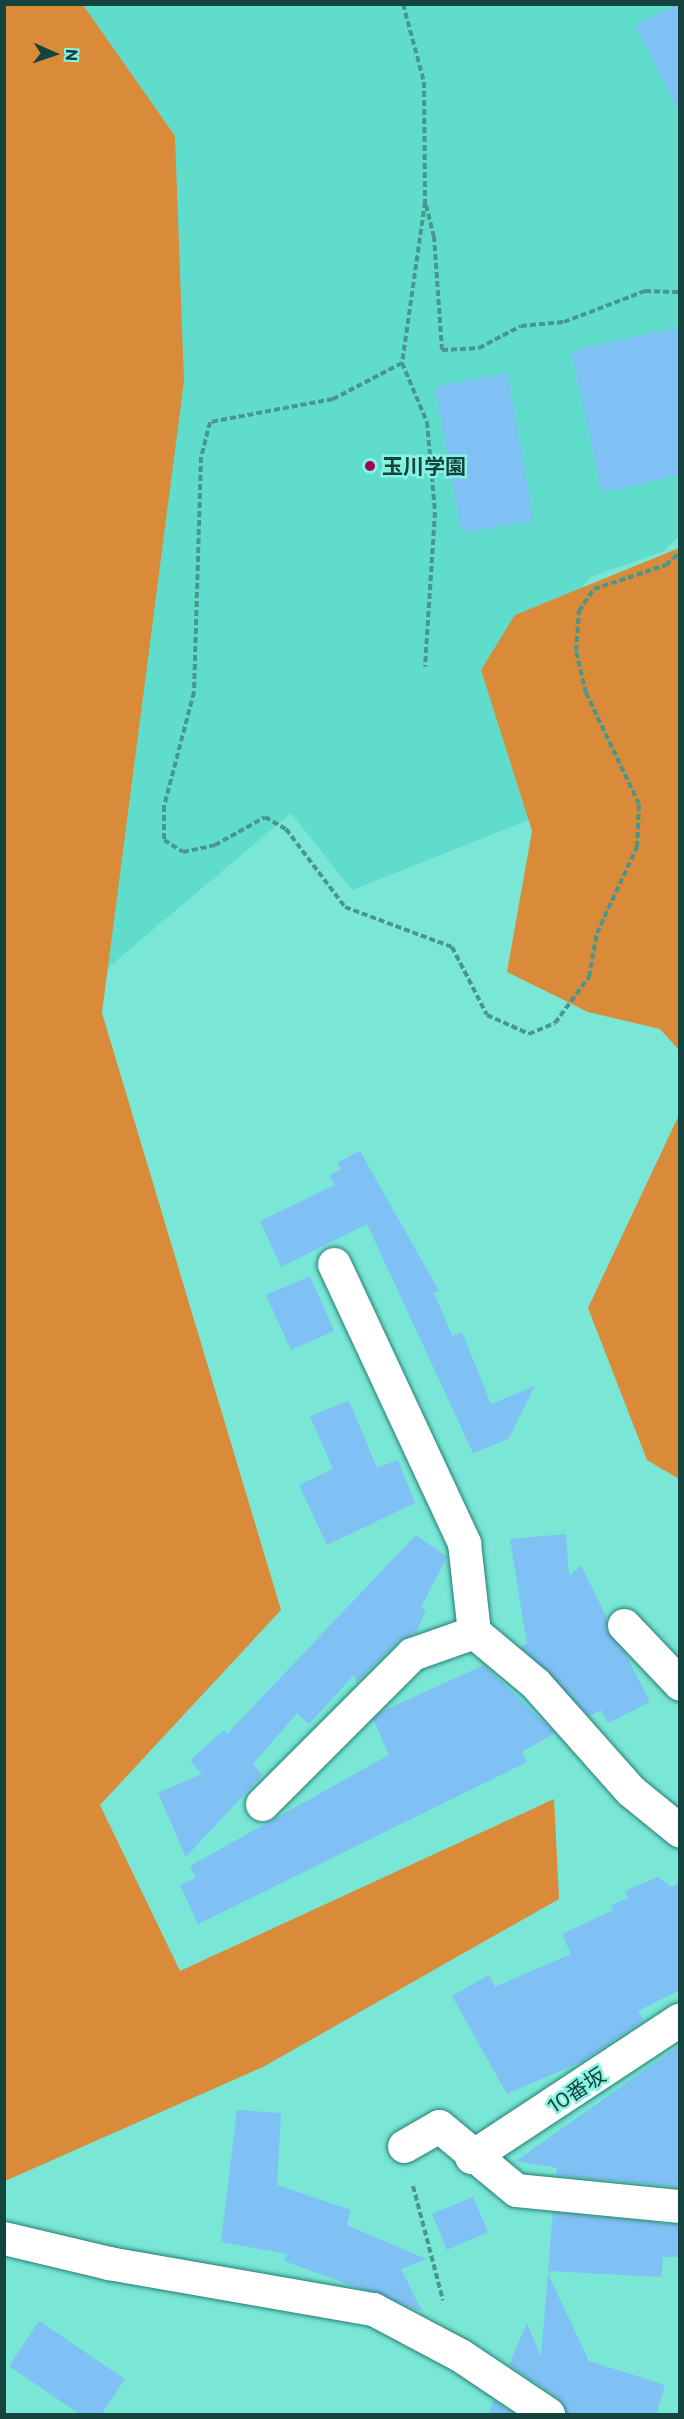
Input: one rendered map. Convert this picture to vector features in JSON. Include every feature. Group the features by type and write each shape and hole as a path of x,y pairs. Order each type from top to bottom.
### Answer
{"street":[{"path":"334,1264 464,1543 474,1632 536,1683 631,1791 680,1831"},
{"path":"624,1625 680,1684"},
{"path":"262,1804 412,1654 474,1632"},
{"name":"10番坂","path":"471,2157 680,2019"},
{"path":"404,2146 439,2126 471,2157 516,2190 680,2206"},
{"path":"4,2238 109,2263 373,2309 460,2355 548,2415"}],"path":[{"path":"403,4 424,82 425,202 402,363 427,422 435,512 425,667"},
{"path":"425,202 434,236 442,350 478,348 521,326 564,322 645,291 680,292"},
{"path":"402,363 333,399 210,422 201,457 194,692 164,806 164,840 183,852 215,845 265,817 286,829 345,908 452,947 487,1015 529,1034 555,1023 589,977 597,933 637,847 639,804 586,693 576,651 579,611 594,589 666,565 680,552"},
{"path":"404,2146 445,2305"}],"shaded area":[{"path":"4,5 83,5 175,136 184,381 102,1013 281,1610 100,1805 180,1971 554,1799 559,1899 263,2067 5,2181"},
{"name":"玉川学園","path":"5,5 679,5 679,536 662,552 591,577 572,598 557,809 352,890 291,813 39,1026"},
{"path":"679,548 679,1050 660,1029 588,1012 507,972 532,831 481,670 515,615"},
{"path":"679,1115 679,1479 647,1460 588,1308"}],"building":[{"path":"680,4 680,115 635,25"},
{"path":"680,327 680,475 602,492 571,351"},
{"path":"507,373 534,520 462,533 435,387"},
{"path":"360,1151 439,1291 434,1293 452,1336 462,1332 491,1404 535,1386 508,1439 473,1453 367,1224 281,1267 260,1221 335,1185 329,1176 341,1169 338,1162"},
{"path":"310,1276 334,1331 291,1350 266,1295"},
{"path":"349,1401 377,1468 398,1460 415,1503 327,1545 299,1485 333,1469 310,1416"},
{"path":"566,1534 569,1576 581,1565 607,1618 606,1630 625,1653 650,1702 608,1723 601,1710 589,1716 521,1647 527,1644 510,1539"},
{"path":"416,1535 447,1557 421,1607 426,1610 416,1633 399,1641 357,1682 354,1675 309,1724 297,1713 253,1764 262,1775 186,1857 158,1793 202,1774 190,1760 224,1730 227,1734"},
{"path":"484,1665 555,1733 522,1752 527,1762 198,1924 180,1885 196,1878 190,1866 389,1755 373,1719 379,1713"},
{"path":"658,1877 671,1887 680,1883 680,1990 638,2011 644,2020 583,2061 507,2094 452,1996 489,1975 495,1987 571,1954 562,1934 613,1910 611,1905 628,1898 625,1891"},
{"path":"680,2045 680,2187 556,2175 557,2168 516,2161"},
{"path":"237,2110 281,2113 277,2185 351,2210 347,2225 426,2259 401,2269 422,2311 284,2261 287,2254 221,2242"},
{"path":"473,2197 488,2232 447,2250 432,2214"},
{"path":"553,2212 680,2225 680,2257 663,2257 661,2277 548,2271"},
{"path":"548,2274 589,2361 665,2385 656,2415 567,2415 558,2398 509,2365 527,2323 541,2357"},
{"path":"39,2321 125,2379 101,2415 81,2415 9,2366"},
{"path":"494,2400 515,2415 488,2415"}],"place":[{"name":"玉川学園","path":"370,466"}]}
